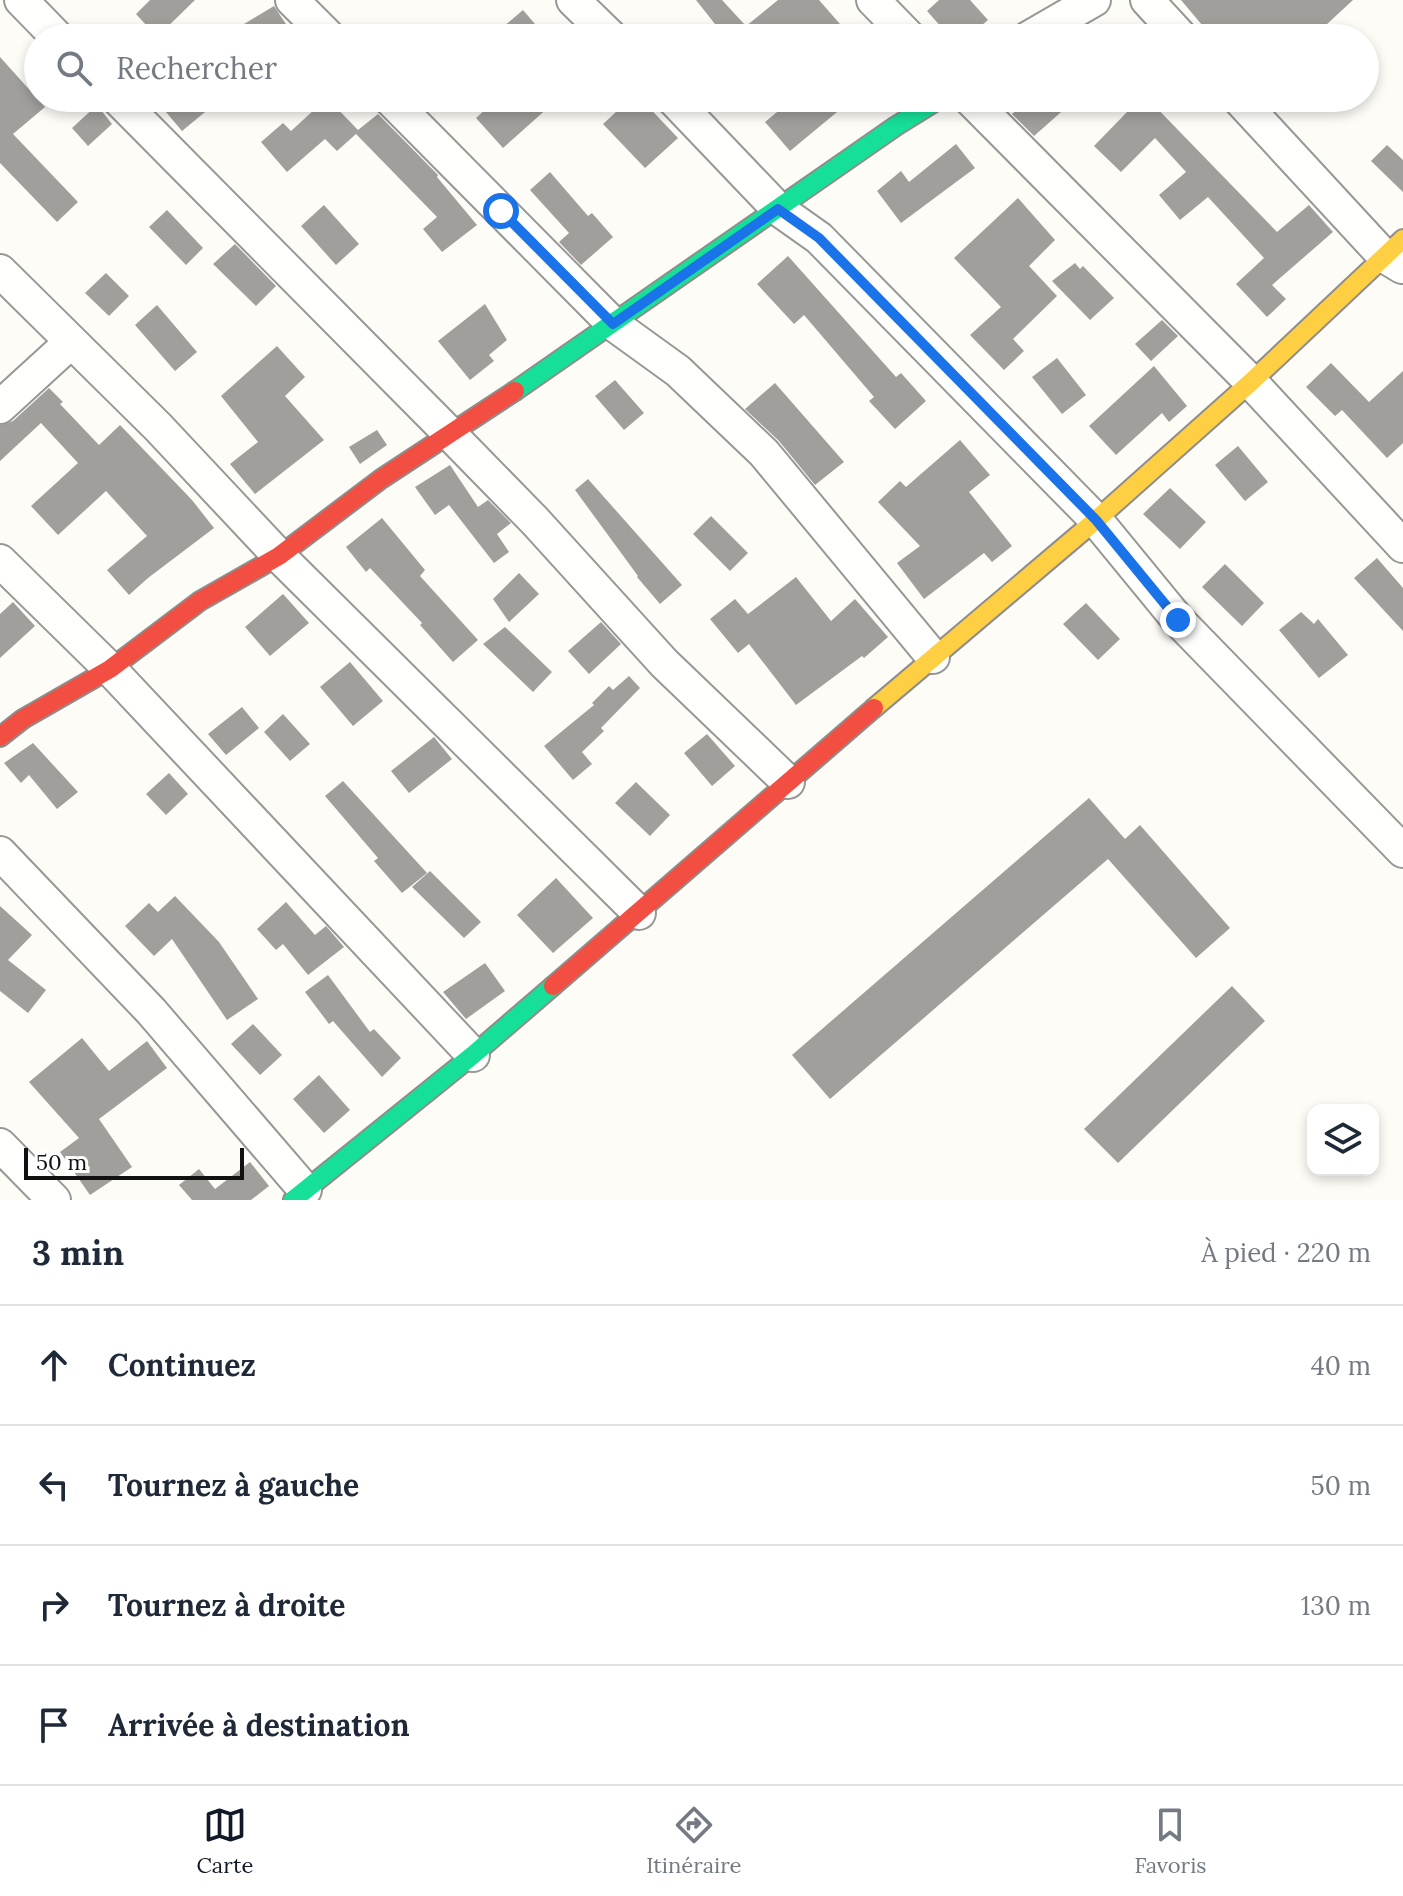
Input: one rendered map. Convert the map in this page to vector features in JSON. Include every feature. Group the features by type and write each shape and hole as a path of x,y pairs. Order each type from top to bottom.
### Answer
{"street":[{"path":"21,0 44,24"},
{"path":"292,0 316,24"},
{"path":"573,0 598,24"},
{"path":"873,0 896,24"},
{"path":"1052,24 1094,0"},
{"path":"1147,0 1169,24"},
{"path":"131,112 535,521 664,663 788,782"},
{"path":"403,112 613,324 678,371 764,453 933,657"},
{"path":"685,112 778,209 819,238 1096,520 1178,620 1403,851"},
{"path":"0,737 23,719 110,669 200,601 279,556 381,479 451,435 918,112"},
{"path":"983,112 1251,382 1403,546"},
{"path":"0,853 151,1011 299,1195 473,1055 639,913 933,657 1096,520 1397,254 1252,112"},
{"path":"0,271 158,427 279,556 639,913"},
{"path":"0,407 71,342"},
{"path":"0,561 110,669 473,1055"},
{"path":"0,1145 54,1200"}],"building":[{"path":"150,0 195,0 170,24 145,24 136,14"},
{"path":"696,0 722,0 744,24 715,24"},
{"path":"778,0 819,0 840,24 748,24"},
{"path":"939,0 970,0 988,20 983,24 939,24 927,11"},
{"path":"1181,0 1353,0 1327,24 1201,24"},
{"path":"274,6 286,24 244,24"},
{"path":"523,10 535,24 506,24"},
{"path":"0,57 24,84 24,112 39,112 13,134 78,202 57,222 0,163"},
{"path":"89,112 103,112 112,124 88,146 72,128"},
{"path":"166,112 205,112 182,131"},
{"path":"312,112 341,112 358,130 378,114 438,175 477,225 442,252 423,229 437,217 356,134 337,151 325,139 287,172 261,142 283,123 291,131"},
{"path":"483,112 543,112 503,148 476,118"},
{"path":"616,112 653,112 678,138 645,168 603,124"},
{"path":"777,112 837,112 790,151 765,122"},
{"path":"1014,112 1061,112 1034,136 1012,114"},
{"path":"1127,112 1161,112 1277,232 1309,205 1333,232 1272,285 1286,299 1267,317 1236,284 1264,258 1208,197 1180,220 1159,195 1186,172 1155,138 1121,172 1094,146"},
{"path":"956,144 975,168 901,223 877,191 901,171 909,182"},
{"path":"1387,145 1403,160 1403,192 1371,161"},
{"path":"550,172 588,216 592,213 613,237 581,265 559,242 569,233 530,190"},
{"path":"1018,198 1055,240 1029,266 1057,296 1013,339 1024,351 1004,370 970,335 1001,307 954,258"},
{"path":"324,205 359,244 336,265 301,226"},
{"path":"167,210 203,248 186,265 149,227"},
{"path":"235,244 276,286 256,306 213,264"},
{"path":"788,256 896,377 901,373 926,401 895,429 869,401 874,397 804,315 794,324 757,284"},
{"path":"1075,263 1080,269 1083,266 1114,298 1090,320 1052,281"},
{"path":"106,273 129,296 109,316 85,293"},
{"path":"485,304 507,340 489,355 494,361 470,380 438,341"},
{"path":"157,305 197,352 175,371 135,325"},
{"path":"1162,320 1178,336 1151,361 1135,344"},
{"path":"277,346 305,377 285,396 324,440 255,494 230,464 258,442 221,396"},
{"path":"1057,358 1086,395 1062,414 1032,377"},
{"path":"1331,363 1369,402 1403,371 1403,443 1387,458 1342,410 1335,416 1306,387"},
{"path":"1154,366 1187,406 1169,422 1162,413 1116,455 1089,426"},
{"path":"615,380 644,413 624,430 595,396"},
{"path":"775,383 844,462 815,485 779,441 745,409"},
{"path":"49,388 99,445 120,425 192,500 214,528 129,595 107,570 147,536 106,491 58,535 31,506 78,463 41,423 0,461 0,425 13,421"},
{"path":"377,430 387,445 360,464 349,447"},
{"path":"960,440 990,475 969,492 1012,546 992,562 984,553 924,599 897,563 920,546 878,502 900,481 906,487"},
{"path":"1238,446 1268,482 1245,501 1215,465"},
{"path":"450,465 478,507 488,500 511,523 497,534 509,552 494,563 449,505 435,515 415,487"},
{"path":"588,479 682,585 660,604 575,490"},
{"path":"1170,488 1206,522 1180,549 1143,514"},
{"path":"711,516 748,553 730,571 693,534"},
{"path":"382,518 425,570 420,576 478,640 453,662 420,625 422,623 370,568 366,572 346,547"},
{"path":"1377,558 1403,588 1403,631 1354,578"},
{"path":"1225,564 1264,603 1242,626 1202,587"},
{"path":"519,573 539,594 509,622 493,599"},
{"path":"796,577 831,621 855,599 888,637 864,658 862,656 796,705 749,644 738,653 710,619 735,599 748,614"},
{"path":"283,594 309,623 270,656 245,627"},
{"path":"13,602 35,626 0,658 0,614"},
{"path":"1086,603 1120,639 1098,660 1063,624"},
{"path":"1301,612 1314,624 1318,619 1348,655 1319,678 1279,630"},
{"path":"601,622 621,644 589,674 568,651"},
{"path":"505,627 552,672 533,692 483,644"},
{"path":"350,662 383,701 353,726 320,687"},
{"path":"629,676 640,688 582,752 592,764 573,780 544,746 594,705 592,703 609,686 613,690"},
{"path":"242,707 259,728 226,755 208,734"},
{"path":"283,714 310,744 290,761 264,732"},
{"path":"707,734 735,766 712,786 684,753"},
{"path":"434,737 452,759 409,793 391,771"},
{"path":"33,743 78,792 57,809 29,775 21,783 4,763"},
{"path":"169,773 188,794 166,815 146,794"},
{"path":"343,781 427,873 402,893 374,861 378,858 325,796"},
{"path":"636,782 670,815 650,836 615,803"},
{"path":"1089,798 1125,839 1140,825 1230,928 1196,958 1108,859 830,1099 792,1055"},
{"path":"430,871 481,922 464,938 412,887"},
{"path":"556,878 593,918 553,953 517,915"},
{"path":"175,896 219,942 258,999 227,1020 172,939 154,956 125,926 149,903 158,912"},
{"path":"286,902 315,935 326,926 344,947 308,975 283,944 276,950 257,929"},
{"path":"0,906 32,935 8,960 46,990 28,1013 0,991"},
{"path":"485,963 505,991 466,1019 443,992"},
{"path":"328,975 370,1032 374,1029 401,1058 382,1077 333,1021 329,1024 305,992"},
{"path":"1232,986 1265,1021 1118,1163 1084,1129"},
{"path":"253,1024 282,1055 260,1075 231,1044"},
{"path":"82,1038 109,1071 147,1041 167,1068 99,1119 132,1167 90,1195 60,1152 79,1138 29,1082"},
{"path":"319,1075 350,1110 324,1133 293,1099"},
{"path":"250,1162 269,1186 251,1200 192,1200 179,1185 199,1169 215,1189"}],"traffic: fast":[{"path":"515,391 918,112"},
{"path":"293,1200 473,1055 553,986"}],"traffic: slow":[{"path":"874,708 1096,520 1251,382 1403,239"}],"traffic: jam":[{"path":"0,737 23,719 110,669 200,601 279,556 381,479 515,391"},
{"path":"553,986 874,708"}],"route":[{"path":"501,211 613,324 778,209 819,238 1096,520 1178,620"}]}
